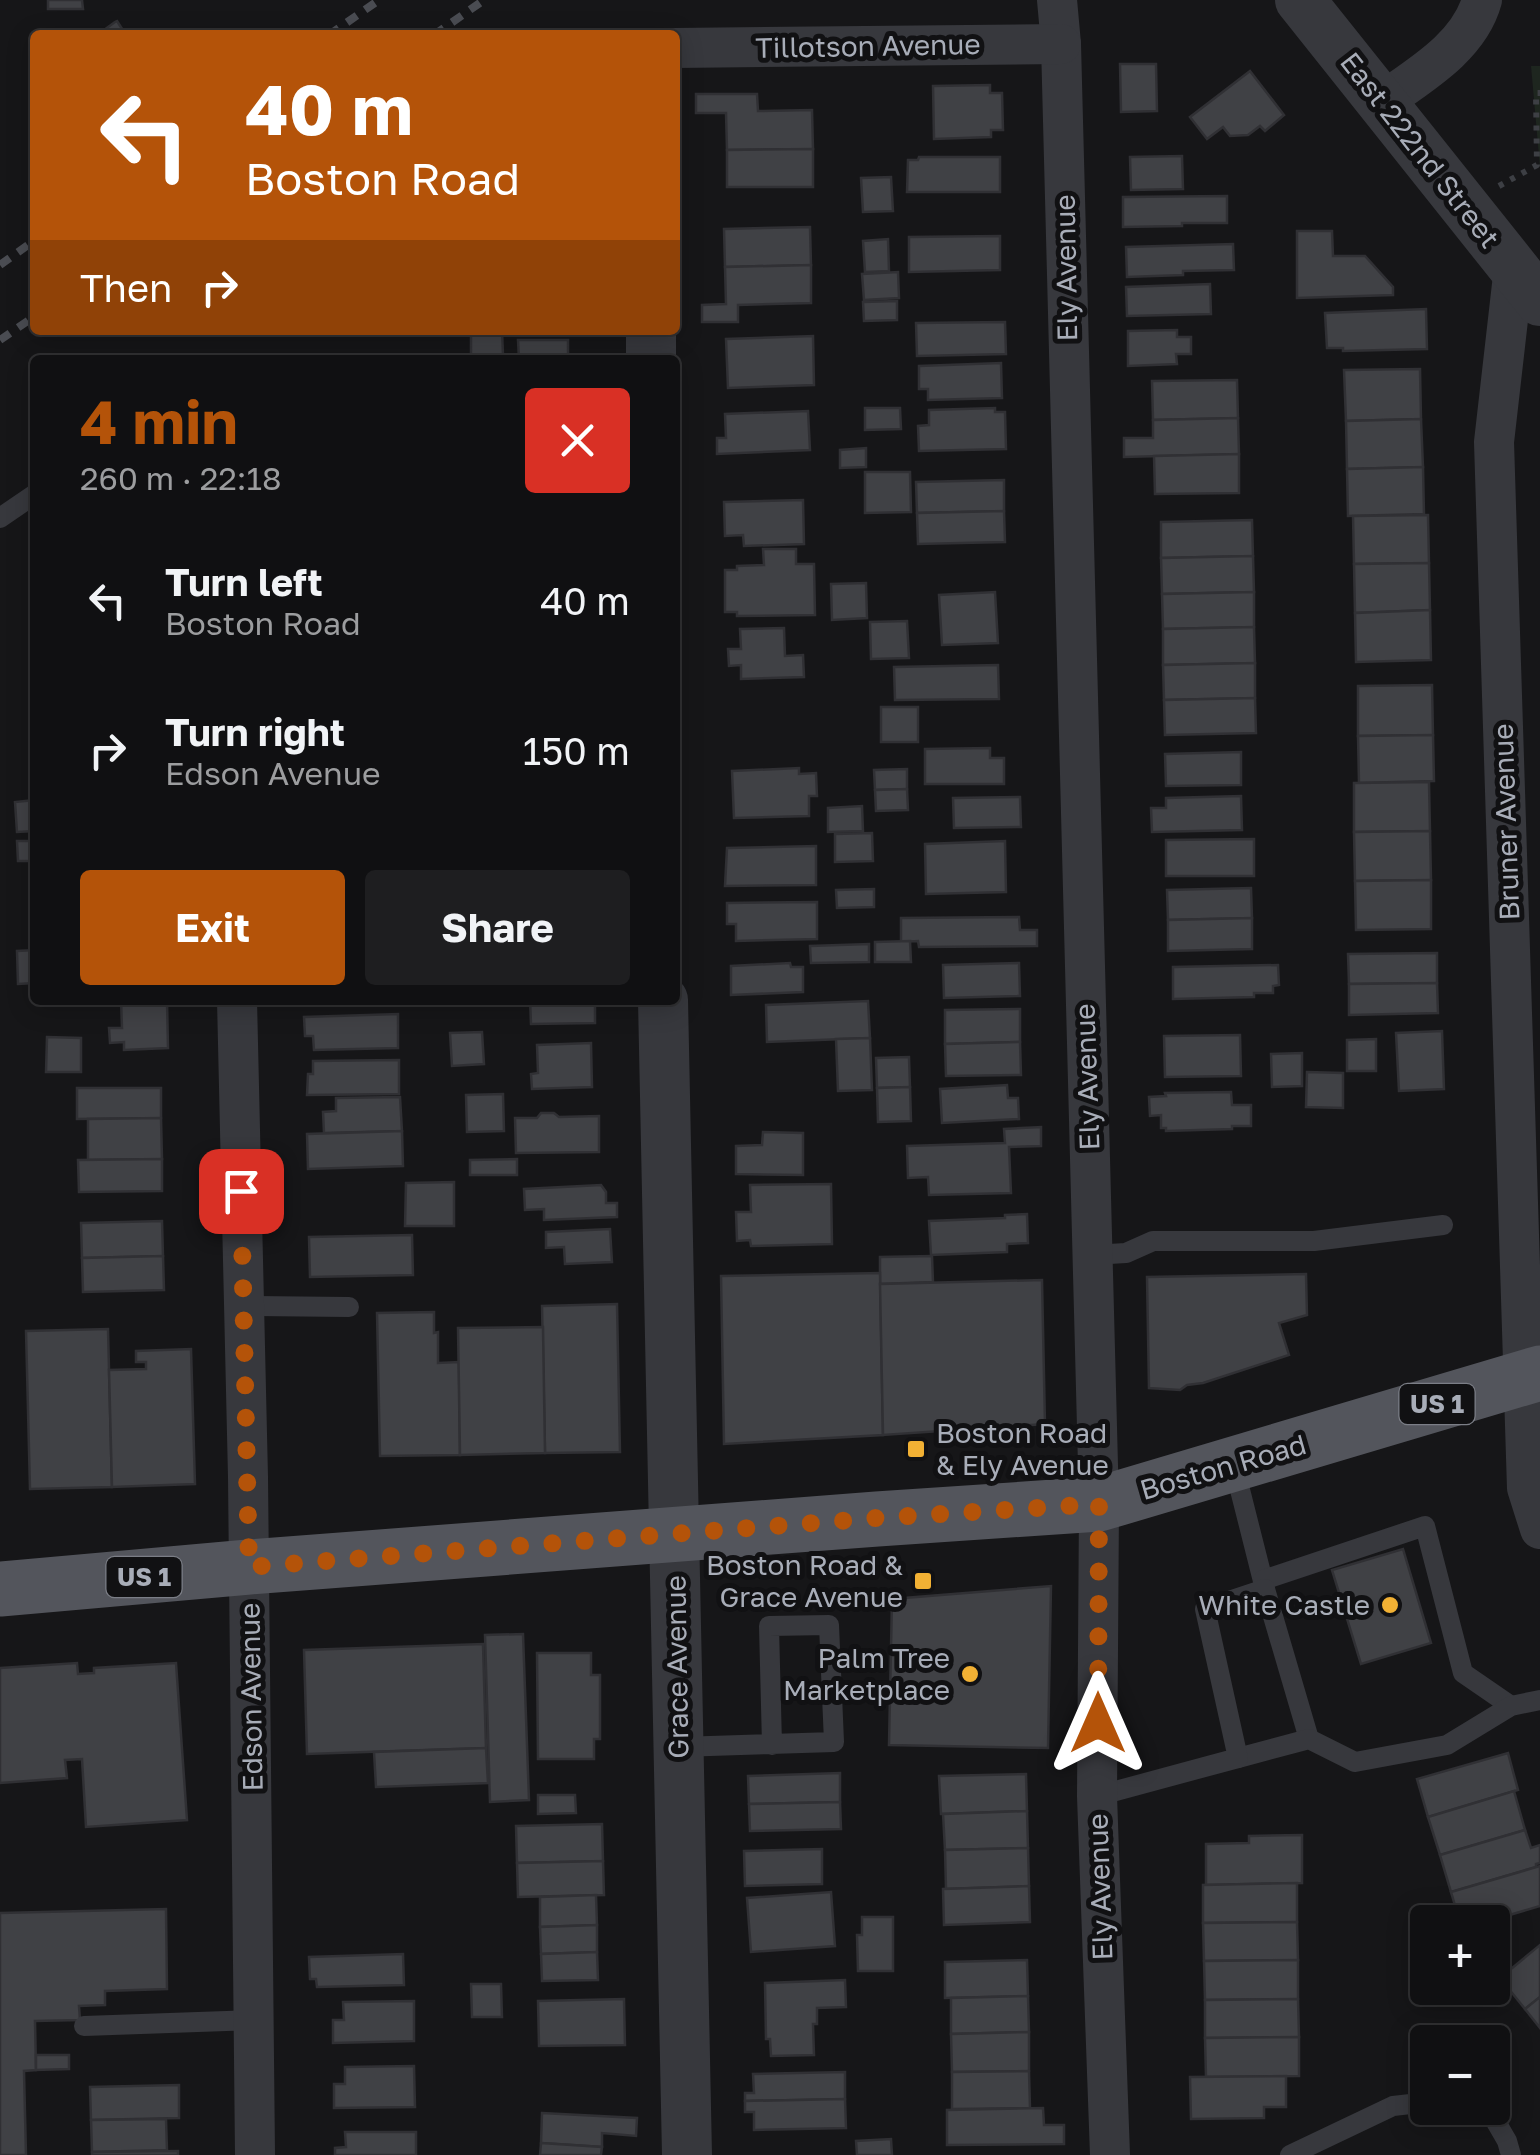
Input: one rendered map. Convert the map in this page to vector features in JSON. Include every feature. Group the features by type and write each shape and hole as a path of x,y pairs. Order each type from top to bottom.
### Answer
{"main road":[{"name":"Boston Road","path":"0,1589 1099,1504 1532,1376"}],"street":[{"name":"Ely Avenue","path":"1057,0 1099,1504 1097,1796 1110,2155"},
{"name":"East 222nd Street","path":"1300,0 1527,284"},
{"path":"1382,102 1442,59 1477,19 1482,0"},
{"name":"Tillotson Avenue","path":"680,48 1061,44"},
{"name":"Bruner Avenue","path":"1527,284 1494,442 1532,1376 1527,1488 1540,1529"},
{"name":"Edson Avenue","path":"237,1005 249,1567 255,2155"},
{"name":"Grace Avenue","path":"663,1005 686,2155"}],"lane":[{"path":"0,518 30,497"},
{"path":"1092,1255 1126,1253 1154,1242 1314,1241 1443,1225"},
{"path":"244,1306 350,1306"},
{"path":"1234,1464 1264,1585 1310,1738"},
{"path":"1238,1758 1205,1609 1425,1526 1463,1673 1511,1706"},
{"path":"678,1747 772,1745 834,1742 828,1625 769,1626 772,1745"},
{"path":"1097,1796 1310,1738 1355,1762 1447,1746 1511,1706 1540,1700"},
{"path":"84,2026 255,2020"},
{"path":"1290,2155 1393,2106 1410,2104"},
{"path":"1497,2125 1511,2155"}],"path":[{"path":"1464,205 1538,165 1536,93 1540,93"}],"shaded area":[{"path":"1531,66 1540,66 1540,167"}],"building":[{"path":"48,0 82,0 83,9 48,9"},
{"path":"115,22 123,30 104,30"},
{"path":"1120,64 1156,64 1157,111 1121,112"},
{"path":"1250,71 1284,115 1265,131 1260,126 1248,135 1230,136 1223,127 1207,139 1190,117"},
{"path":"990,85 990,93 1002,93 1003,130 991,130 991,137 934,139 933,86"},
{"path":"696,94 757,94 758,111 812,110 813,149 727,150 726,113 696,113"},
{"path":"813,149 813,187 727,187 727,150"},
{"path":"1182,156 1183,189 1131,190 1130,157"},
{"path":"1000,157 1000,192 907,192 908,160"},
{"path":"891,177 893,211 863,212 861,178"},
{"path":"1227,196 1227,223 1123,227 1123,197"},
{"path":"810,227 811,265 725,267 724,229"},
{"path":"1297,231 1332,231 1333,256 1365,256 1393,287 1393,295 1297,298"},
{"path":"1000,236 1000,270 909,272 909,237"},
{"path":"888,239 889,271 865,272 863,241"},
{"path":"1233,244 1234,270 1127,277 1126,247"},
{"path":"811,265 811,303 738,305 738,322 702,322 702,305 726,304 725,267"},
{"path":"898,272 899,298 864,300 862,274"},
{"path":"1210,284 1211,314 1127,316 1126,287"},
{"path":"897,301 897,320 864,321 863,302"},
{"path":"1426,309 1427,349 1327,348 1325,313"},
{"path":"1005,322 1006,354 917,356 916,323"},
{"path":"1177,330 1177,337 1191,337 1191,354 1176,354 1177,364 1128,366 1128,331"},
{"path":"471,335 502,335 503,355 471,355"},
{"path":"813,336 814,385 728,388 726,339"},
{"path":"518,340 568,340 568,355 519,355"},
{"path":"1001,363 1002,398 928,400 928,389 919,389 919,366"},
{"path":"1420,369 1421,419 1346,421 1344,370"},
{"path":"1237,380 1238,418 1153,420 1152,381"},
{"path":"865,408 900,408 901,429 865,430"},
{"path":"995,408 995,412 1005,412 1006,449 919,451 918,426 929,425 929,410"},
{"path":"808,411 810,450 717,454 717,438 726,438 725,414"},
{"path":"1238,418 1239,454 1124,457 1124,438 1153,438 1153,420"},
{"path":"1421,419 1423,467 1347,469 1346,421"},
{"path":"866,448 866,467 840,468 840,450"},
{"path":"1239,454 1239,493 1155,494 1154,456"},
{"path":"1423,467 1424,514 1348,516 1347,469"},
{"path":"865,472 910,472 911,512 865,513"},
{"path":"1004,480 1004,511 917,513 916,482"},
{"path":"803,500 804,544 744,546 743,535 725,536 724,502"},
{"path":"1004,511 1005,542 918,544 917,513"},
{"path":"1428,515 1429,563 1354,564 1353,516"},
{"path":"1252,520 1253,556 1161,558 1161,522"},
{"path":"763,549 796,549 796,564 814,564 815,615 737,616 737,612 725,612 725,570 764,565"},
{"path":"1253,556 1254,592 1162,594 1161,558"},
{"path":"1429,563 1430,610 1355,613 1354,564"},
{"path":"866,583 867,618 832,620 831,584"},
{"path":"995,592 998,643 942,645 939,595"},
{"path":"1254,592 1254,627 1163,629 1162,594"},
{"path":"1430,610 1431,660 1356,662 1355,613"},
{"path":"907,621 909,658 871,659 870,622"},
{"path":"1254,627 1255,663 1163,665 1163,629"},
{"path":"784,628 785,656 803,655 804,677 741,679 741,665 729,666 728,649 741,649 740,629"},
{"path":"1255,663 1255,698 1164,700 1163,665"},
{"path":"998,665 999,699 895,700 894,667"},
{"path":"1432,685 1433,735 1358,736 1358,686"},
{"path":"1255,698 1256,733 1165,735 1164,700"},
{"path":"881,707 918,707 918,742 881,742"},
{"path":"1433,735 1434,781 1359,783 1358,736"},
{"path":"990,748 990,758 1004,758 1004,784 925,784 925,749"},
{"path":"1241,752 1241,785 1166,786 1165,754"},
{"path":"799,768 799,774 816,773 817,796 809,796 809,816 734,818 732,771"},
{"path":"907,769 907,789 875,790 874,770"},
{"path":"1429,782 1430,831 1354,832 1354,783"},
{"path":"907,789 908,810 876,811 875,790"},
{"path":"1241,796 1242,830 1152,832 1151,808 1166,808 1166,798"},
{"path":"1020,797 1021,827 954,828 953,798"},
{"path":"30,800 30,831 17,832 15,802"},
{"path":"862,806 863,831 828,832 828,808"},
{"path":"1430,831 1431,880 1355,881 1354,832"},
{"path":"872,833 873,861 835,862 835,834"},
{"path":"1254,839 1254,876 1166,876 1166,840"},
{"path":"17,841 30,841 30,861 18,861"},
{"path":"1005,841 1006,892 926,894 925,844"},
{"path":"816,846 816,885 725,886 727,848"},
{"path":"1431,880 1431,929 1356,930 1355,881"},
{"path":"1251,888 1252,918 1168,920 1167,890"},
{"path":"874,889 874,907 837,908 836,890"},
{"path":"817,902 817,939 736,941 736,924 727,924 727,903"},
{"path":"1019,917 1020,930 1037,930 1037,946 919,947 918,941 901,942 901,918"},
{"path":"1252,918 1252,949 1168,951 1168,920"},
{"path":"910,941 911,962 875,962 875,942"},
{"path":"869,944 869,962 811,963 810,946"},
{"path":"30,950 30,983 18,984 17,951"},
{"path":"1437,953 1437,983 1349,984 1348,954"},
{"path":"790,963 791,967 803,967 803,992 731,995 731,966"},
{"path":"1019,963 1020,996 944,998 943,965"},
{"path":"1278,965 1279,985 1273,986 1273,993 1173,999 1173,967"},
{"path":"1437,983 1438,1013 1349,1015 1349,984"},
{"path":"868,1001 870,1038 767,1042 766,1005"},
{"path":"121,1005 167,1005 168,1048 124,1050 124,1042 110,1043 109,1028 122,1028"},
{"path":"530,1005 595,1005 595,1023 531,1024"},
{"path":"1020,1009 1020,1042 945,1044 945,1010"},
{"path":"398,1014 398,1048 314,1050 313,1036 305,1036 304,1017"},
{"path":"1442,1031 1444,1089 1399,1091 1396,1033"},
{"path":"482,1032 484,1064 452,1066 450,1033"},
{"path":"1240,1035 1241,1076 1165,1077 1164,1036"},
{"path":"47,1037 81,1038 81,1072 46,1072"},
{"path":"870,1038 872,1090 838,1091 836,1039"},
{"path":"1376,1039 1376,1071 1347,1071 1347,1040"},
{"path":"1020,1042 1021,1075 946,1076 945,1044"},
{"path":"591,1043 592,1087 532,1089 531,1074 538,1073 537,1045"},
{"path":"1302,1053 1302,1086 1272,1087 1271,1054"},
{"path":"909,1057 910,1087 877,1088 876,1058"},
{"path":"399,1060 399,1094 307,1095 313,1061"},
{"path":"1307,1072 1343,1073 1343,1108 1306,1107"},
{"path":"1007,1085 1008,1098 1018,1098 1019,1119 942,1123 940,1089"},
{"path":"910,1087 911,1121 878,1122 877,1088"},
{"path":"77,1088 161,1088 161,1118 77,1119"},
{"path":"1231,1092 1232,1105 1251,1105 1251,1126 1166,1131 1161,1128 1161,1115 1150,1116 1149,1097 1166,1096 1165,1093"},
{"path":"503,1094 504,1131 467,1132 466,1095"},
{"path":"400,1097 402,1131 324,1133 323,1112 336,1111 336,1098"},
{"path":"541,1113 559,1117 599,1116 599,1152 516,1153 515,1118 537,1118"},
{"path":"161,1118 162,1159 88,1160 88,1119"},
{"path":"1041,1127 1041,1146 1009,1147 1011,1193 929,1195 928,1177 908,1178 907,1146 1005,1143 1004,1129"},
{"path":"402,1131 403,1166 308,1169 307,1134"},
{"path":"763,1132 803,1133 803,1175 736,1174 736,1146 762,1145"},
{"path":"162,1159 162,1191 79,1192 78,1160"},
{"path":"517,1159 517,1175 470,1175 470,1160"},
{"path":"454,1182 454,1226 405,1226 406,1183"},
{"path":"831,1184 832,1244 751,1246 750,1240 737,1241 736,1212 751,1212 750,1185"},
{"path":"601,1185 606,1203 617,1203 617,1217 544,1220 544,1209 525,1210 524,1189"},
{"path":"1027,1214 1028,1243 1007,1244 1007,1252 931,1255 929,1221"},
{"path":"162,1221 163,1256 82,1258 81,1223"},
{"path":"610,1229 612,1262 565,1264 564,1247 546,1248 546,1232"},
{"path":"412,1235 413,1275 310,1277 309,1237"},
{"path":"163,1256 164,1290 83,1292 82,1258"},
{"path":"932,1256 933,1282 880,1284 880,1257"},
{"path":"880,1273 883,1435 724,1444 721,1276"},
{"path":"1306,1274 1307,1315 1279,1323 1289,1355 1180,1390 1149,1388 1147,1277"},
{"path":"1042,1280 1045,1424 883,1435 880,1284"},
{"path":"617,1304 620,1452 545,1453 542,1306"},
{"path":"434,1312 438,1363 459,1362 460,1455 380,1456 377,1313"},
{"path":"543,1327 545,1453 460,1455 458,1328"},
{"path":"108,1329 112,1487 30,1489 26,1331"},
{"path":"191,1349 195,1484 112,1487 109,1370 146,1369 146,1362 136,1362 136,1351"},
{"path":"1403,1549 1431,1643 1361,1664 1332,1570"},
{"name":"Palm Tree Marketplace","path":"1051,1586 1048,1748 889,1745 892,1599"},
{"path":"523,1634 529,1800 490,1802 485,1635"},
{"path":"483,1644 486,1748 307,1754 304,1650"},
{"path":"537,1653 591,1653 591,1675 600,1675 600,1739 594,1739 594,1759 538,1759"},
{"path":"77,1663 78,1674 94,1673 94,1668 176,1663 187,1820 86,1827 82,1759 65,1760 67,1778 0,1783 0,1668"},
{"path":"486,1748 488,1783 376,1787 374,1752"},
{"path":"1508,1753 1518,1790 1428,1817 1417,1779"},
{"path":"840,1773 840,1802 749,1804 748,1776"},
{"path":"1026,1774 1027,1811 941,1814 939,1776"},
{"path":"1514,1791 1525,1830 1440,1855 1428,1817"},
{"path":"538,1795 575,1795 576,1813 538,1814"},
{"path":"840,1802 841,1829 750,1831 749,1804"},
{"path":"1027,1811 1028,1848 945,1850 943,1814"},
{"path":"602,1824 603,1861 517,1863 516,1826"},
{"path":"1525,1830 1531,1848 1540,1845 1540,1863 1536,1867 1451,1892 1440,1855"},
{"path":"1302,1835 1302,1883 1206,1885 1206,1844 1249,1843 1249,1836"},
{"path":"1028,1848 1029,1886 946,1889 945,1850"},
{"path":"822,1849 822,1884 745,1886 744,1851"},
{"path":"603,1861 604,1895 518,1897 517,1863"},
{"path":"1540,1866 1540,1906 1510,1915 1510,1905 1455,1905 1451,1892"},
{"path":"1297,1883 1297,1922 1203,1923 1203,1885"},
{"path":"1029,1886 1030,1922 944,1925 943,1889"},
{"path":"831,1892 835,1946 751,1952 747,1898"},
{"path":"596,1895 597,1925 540,1927 540,1897"},
{"path":"166,1909 167,1989 105,1991 105,2005 79,2006 80,2020 35,2021 36,2070 24,2071 26,2155 0,2155 0,1913"},
{"path":"862,1917 893,1917 893,1971 858,1971 857,1935 862,1935"},
{"path":"1297,1922 1298,1960 1204,1961 1203,1923"},
{"path":"597,1925 597,1952 541,1954 540,1927"},
{"path":"1540,1945 1540,1997 1525,2009 1510,1990 1510,1970"},
{"path":"597,1952 598,1980 542,1981 541,1954"},
{"path":"403,1954 404,1985 317,1987 316,1979 310,1979 309,1957"},
{"path":"1027,1960 1028,1996 945,1998 945,1962"},
{"path":"1298,1960 1298,1999 1205,2000 1204,1961"},
{"path":"845,1980 846,2007 817,2008 814,2055 771,2056 770,2039 766,2039 765,1983"},
{"path":"471,1984 501,1984 502,2017 472,2017"},
{"path":"1028,1996 1029,2032 951,2034 951,1998"},
{"path":"1540,1997 1540,2028 1525,2009"},
{"path":"624,1999 625,2045 539,2046 538,2001"},
{"path":"1298,1999 1299,2037 1205,2038 1205,2000"},
{"path":"414,2001 414,2041 333,2043 333,2020 344,2020 343,2002"},
{"path":"1029,2032 1029,2071 952,2072 951,2034"},
{"path":"1299,2037 1299,2076 1206,2077 1205,2038"},
{"path":"36,2055 69,2055 69,2069 36,2070"},
{"path":"414,2066 415,2107 334,2108 334,2084 345,2084 345,2067"},
{"path":"1029,2071 1030,2108 952,2109 952,2072"},
{"path":"845,2072 845,2099 745,2101 745,2093 754,2093 753,2074"},
{"path":"1286,2076 1286,2107 1264,2107 1264,2118 1191,2119 1190,2077"},
{"path":"179,2085 179,2118 91,2120 90,2087"},
{"path":"845,2099 846,2128 754,2130 754,2112 745,2112 745,2101"},
{"path":"1043,2108 1044,2125 1064,2125 1064,2144 947,2145 947,2110"},
{"path":"542,2113 637,2118 636,2136 602,2133 602,2147 541,2143"},
{"path":"166,2119 167,2150 92,2152 91,2120"},
{"path":"345,2132 416,2132 416,2155 335,2155 335,2148 346,2147"},
{"path":"891,2139 892,2155 857,2155 856,2141"},
{"path":"541,2143 602,2147 601,2155 540,2155"},
{"path":"178,2151 178,2155 92,2155 92,2152"}],"railway":[{"path":"336,30 379,0"},
{"path":"441,30 484,0"},
{"path":"0,265 30,244"},
{"path":"0,340 30,319"}],"place":[{"name":"Boston Road & Ely Avenue","path":"916,1449"},
{"name":"Boston Road & Grace Avenue","path":"923,1581"},
{"name":"White Castle","path":"1390,1605"},
{"name":"Palm Tree Marketplace","path":"970,1674"}],"route":[{"path":"241,1191 249,1567 1099,1504 1098,1723"}]}
